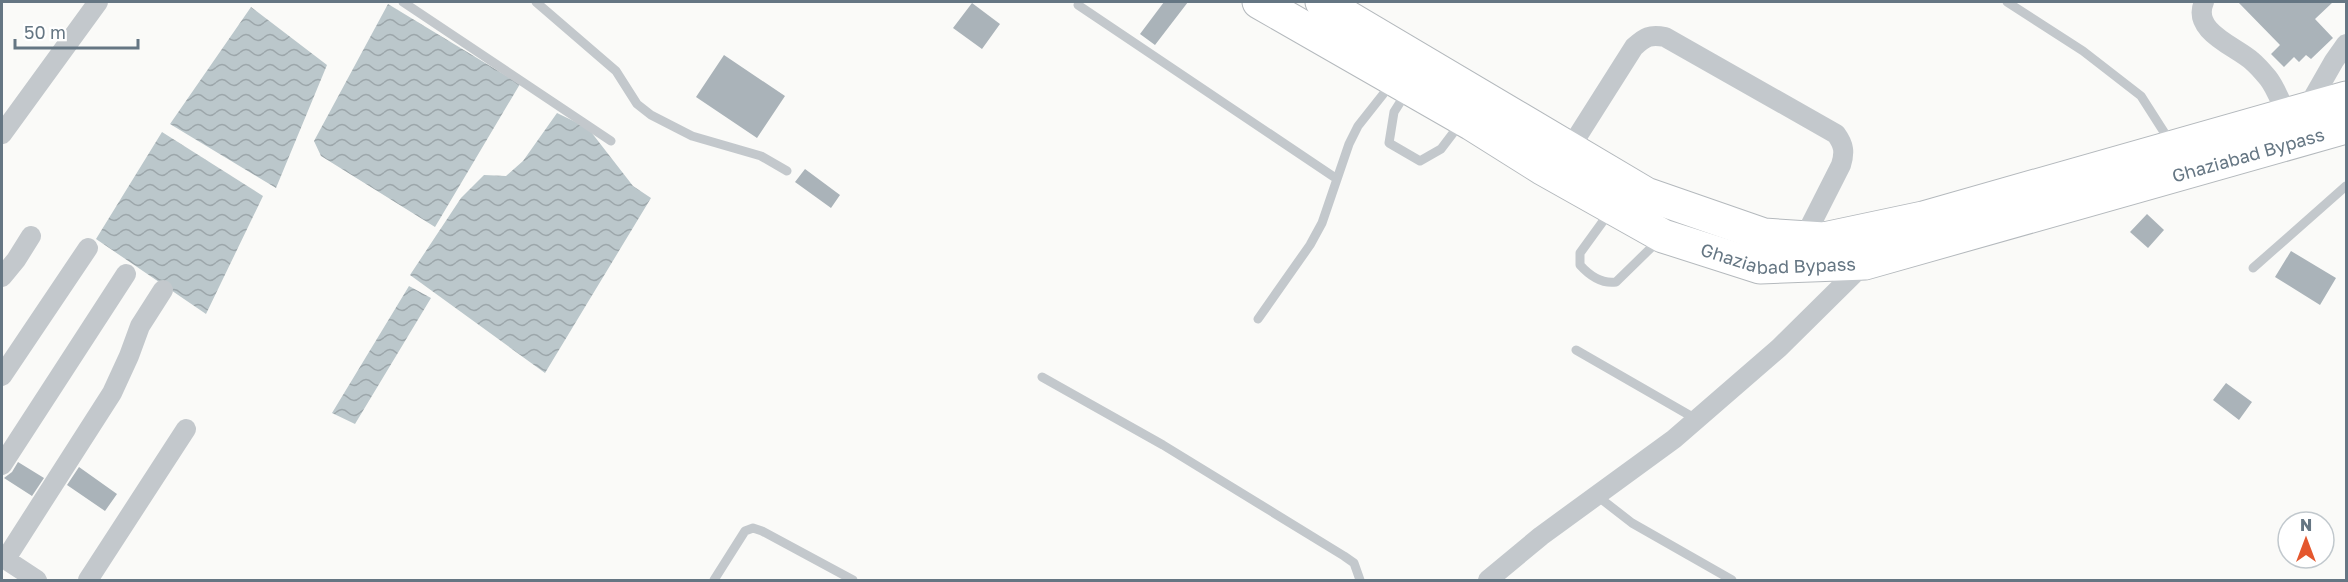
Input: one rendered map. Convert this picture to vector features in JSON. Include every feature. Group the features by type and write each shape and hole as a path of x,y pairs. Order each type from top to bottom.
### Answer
{"highway":[{"name":"Ghaziabad Bypass","path":"1259,2 1663,236 1760,267 1865,263 2346,127"},
{"name":"Ghaziabad Bypass","path":"1322,2 1646,194 1764,235 1824,239 1923,218 2346,98"}],"street":[{"path":"2,134 98,2"},
{"path":"2204,2 2201,9 2203,20 2212,32 2228,46 2251,60 2297,112 2346,44"},
{"path":"1570,148 1634,47 1653,34 1665,37 1836,134 1843,143 1844,155 1841,165 1804,238"},
{"path":"2,277 16,261 31,236"},
{"path":"2,376 88,248"},
{"path":"1488,580 1541,536 1674,439 1779,348 1865,263"},
{"path":"2,465 126,274"},
{"path":"37,580 3,559 112,393 125,368 140,326 163,290"},
{"path":"88,580 186,429"}],"lane":[{"path":"403,2 611,141"},
{"path":"536,2 616,71 637,104 651,115 692,136 761,156 787,171"},
{"path":"2007,2 2083,51 2141,96 2174,147"},
{"path":"1078,5 1336,179"},
{"path":"1401,85 1389,143 1420,161 1441,149 1463,120"},
{"path":"1258,319 1310,245 1322,223 1336,179 1358,126 1401,85"},
{"path":"2253,268 2346,186"},
{"path":"1613,209 1580,253 1580,265 1595,278 1606,282 1616,282 1663,236"},
{"path":"1576,351 1696,420"},
{"path":"1042,377 1163,445 1344,556 1354,563 1360,580"},
{"path":"1596,495 1632,523 1732,580"},
{"path":"714,580 745,531 753,528 853,580"}],"water":[{"path":"388,4 520,84 435,227 321,156 314,141"},
{"path":"251,7 327,65 276,188 170,124"},
{"path":"557,113 588,128 633,186 651,198 545,373 410,275 461,198 484,175 506,176 523,161"},
{"path":"162,132 263,196 206,314 96,239"},
{"path":"409,286 431,298 355,424 332,413"}],"building":[{"path":"1164,2 1188,2 1155,45 1140,34"},
{"path":"2238,2 2333,2 2315,19 2333,38 2311,59 2306,55 2299,62 2294,57 2284,67 2271,54 2280,45"},
{"path":"972,3 1000,24 982,49 953,28"},
{"path":"724,55 785,96 757,138 696,97"},
{"path":"805,169 840,195 831,208 795,182"},
{"path":"2147,214 2164,230 2148,248 2130,232"},
{"path":"2291,251 2336,278 2320,305 2275,277"},
{"path":"2226,383 2252,402 2239,420 2213,400"},
{"path":"18,462 44,478 32,496 4,478 12,472"},
{"path":"79,467 117,494 105,511 67,485"}]}
